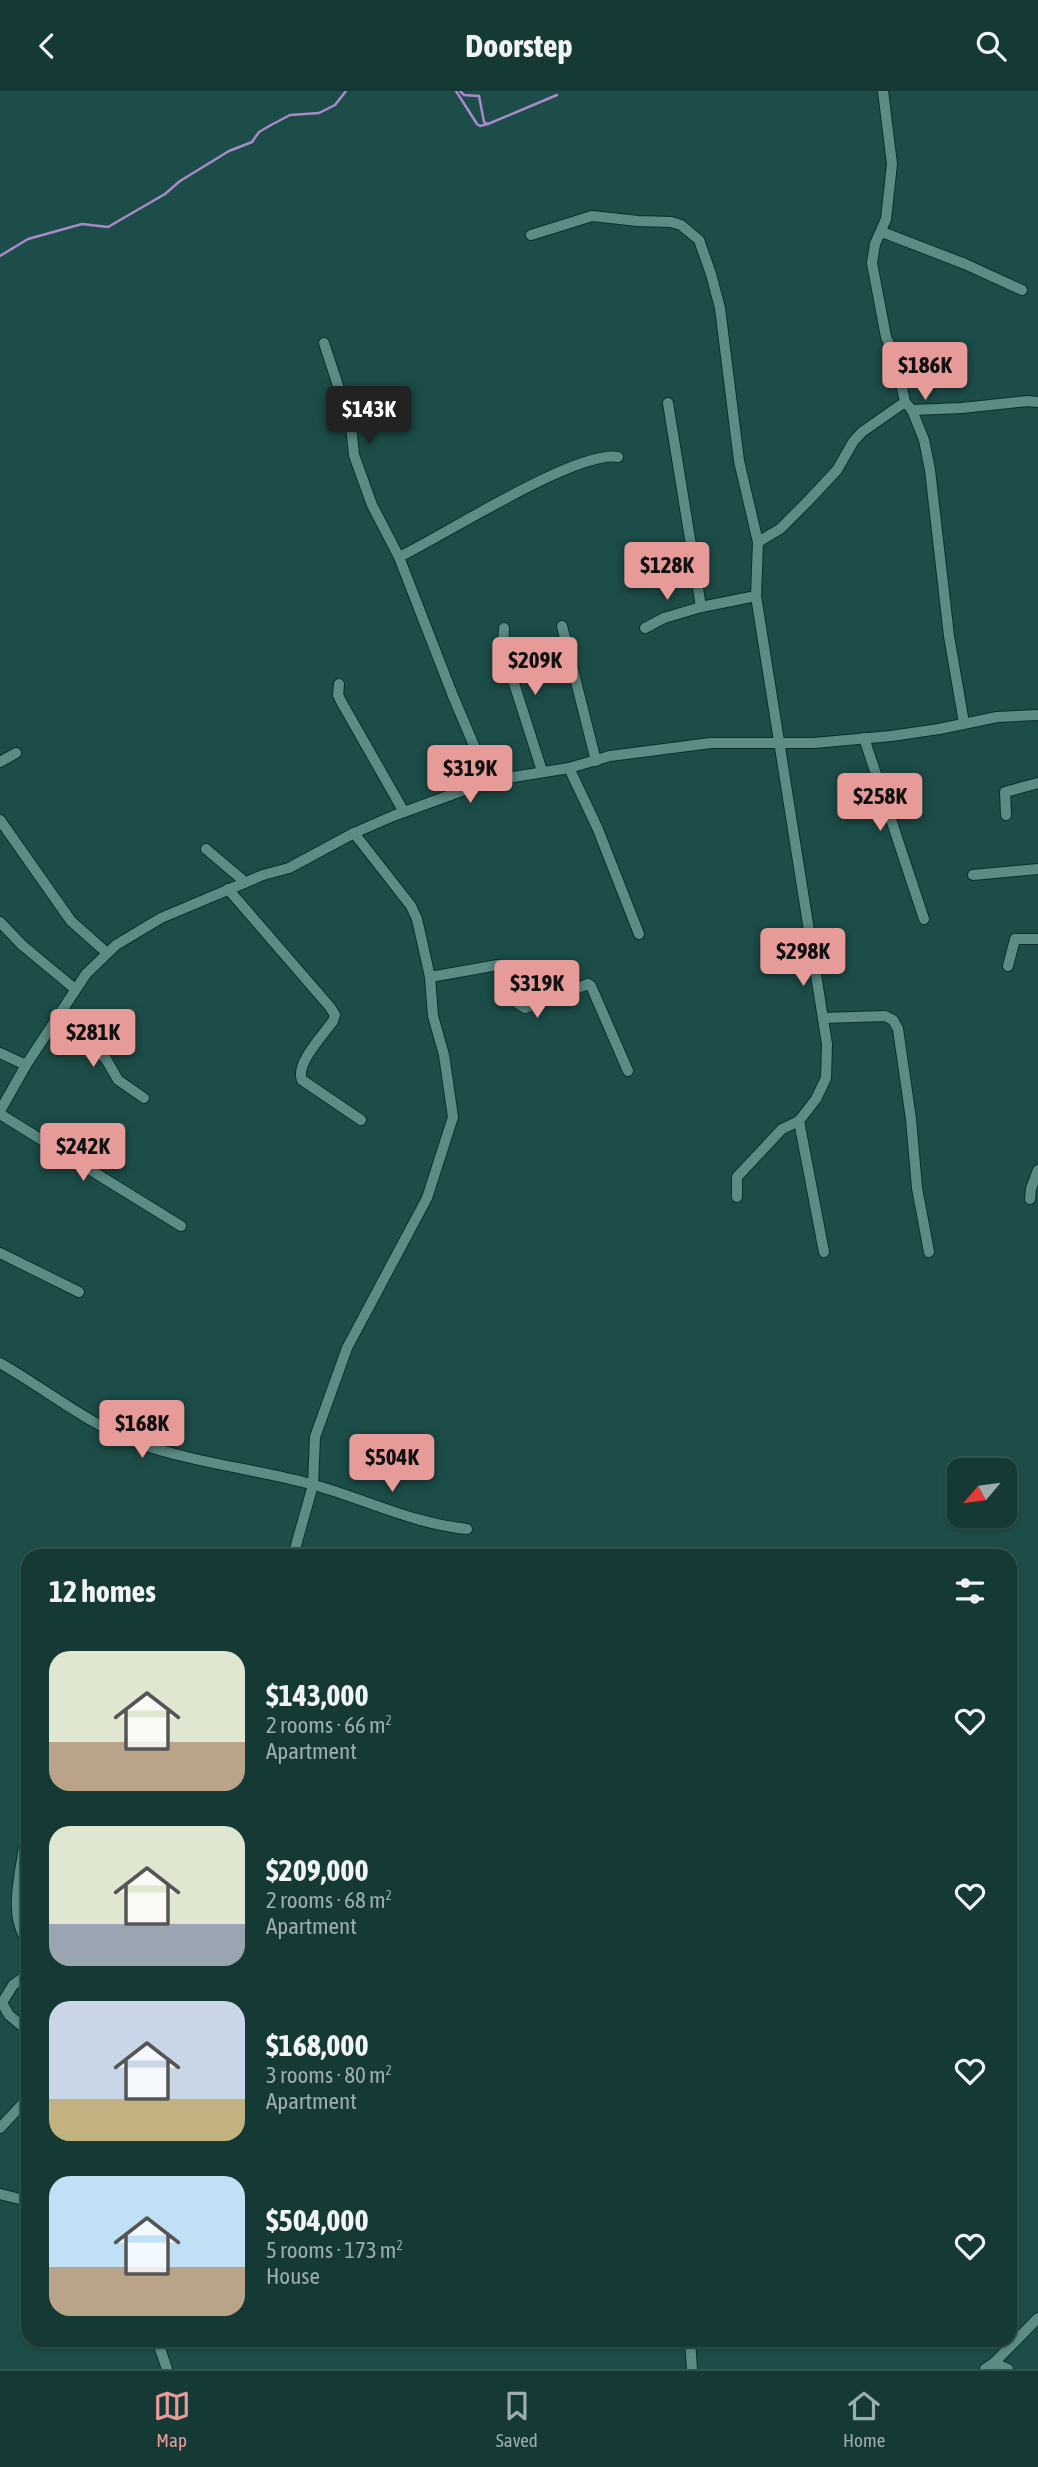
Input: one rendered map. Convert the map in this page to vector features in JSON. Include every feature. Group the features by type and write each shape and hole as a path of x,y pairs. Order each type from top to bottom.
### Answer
{"street":[{"path":"883,91 892,164 886,219 875,244 872,263 886,337 896,359 908,406 924,440 930,470 949,636 964,723"},
{"path":"531,235 592,216 681,225 699,240 720,308 739,461 758,542 756,596 827,1044 826,1078 816,1099 799,1121 782,1129 737,1177 737,1197"},
{"path":"882,232 965,264 1022,290"},
{"path":"324,343 351,425 355,454 372,505 399,557 489,781"},
{"path":"758,542 780,529 808,501 837,470 862,432 908,406 962,408 1027,401 1038,403"},
{"path":"668,404 701,607"},
{"path":"399,557 555,473 589,460 618,457"},
{"path":"645,628 664,618 701,607 756,596"},
{"path":"562,626 596,761"},
{"path":"503,628 503,649 542,771"},
{"path":"339,684 338,695 342,703 404,812"},
{"path":"181,1226 1,1107 86,974 107,953 161,918 244,883 289,868 354,833 404,812 489,781 569,768 610,756 711,743 814,743 939,729 997,717 1038,715"},
{"path":"864,738 924,919"},
{"path":"0,762 16,753"},
{"path":"569,768 597,827 639,934"},
{"path":"1006,815 1005,792 1038,783"},
{"path":"0,820 71,921 107,953"},
{"path":"295,1549 313,1485 315,1437 347,1348 427,1198 453,1117 444,1055 433,1016 430,977 417,919 411,906 354,833"},
{"path":"206,849 244,883"},
{"path":"973,876 1038,869"},
{"path":"229,889 335,1015 301,1065 302,1080 361,1120"},
{"path":"0,922 22,945 75,989"},
{"path":"1008,966 1015,939 1038,939"},
{"path":"430,977 498,965 517,1003 525,1008 588,984 628,1071"},
{"path":"823,1018 885,1016 893,1020 898,1029 911,1119 917,1188 929,1252"},
{"path":"55,1020 106,1059 118,1080 144,1098"},
{"path":"0,1053 26,1065"},
{"path":"799,1121 824,1252"},
{"path":"1030,1199 1038,1170"},
{"path":"0,1253 79,1292"},
{"path":"0,1363 107,1428 137,1442 197,1460 313,1485 442,1526 467,1529"},
{"path":"21,1866 17,1892 21,1930"},
{"path":"21,1979 13,1985 2,2003 9,2015 21,2025"},
{"path":"0,2128 21,2106"},
{"path":"0,2194 21,2199"},
{"path":"1017,2339 1038,2318"},
{"path":"159,2347 167,2369"},
{"path":"690,2347 692,2369"},
{"path":"989,2366 1008,2347"},
{"path":"989,2366 1008,2369"}],"waterway":[{"path":"0,256 28,239 82,224 108,227 165,194 180,181 229,151 252,142 259,132 271,125 290,115 319,113 335,105 346,91"},
{"path":"456,91 477,124 488,124"},
{"path":"460,91 464,95 479,96 484,122 488,124 557,95"}]}
